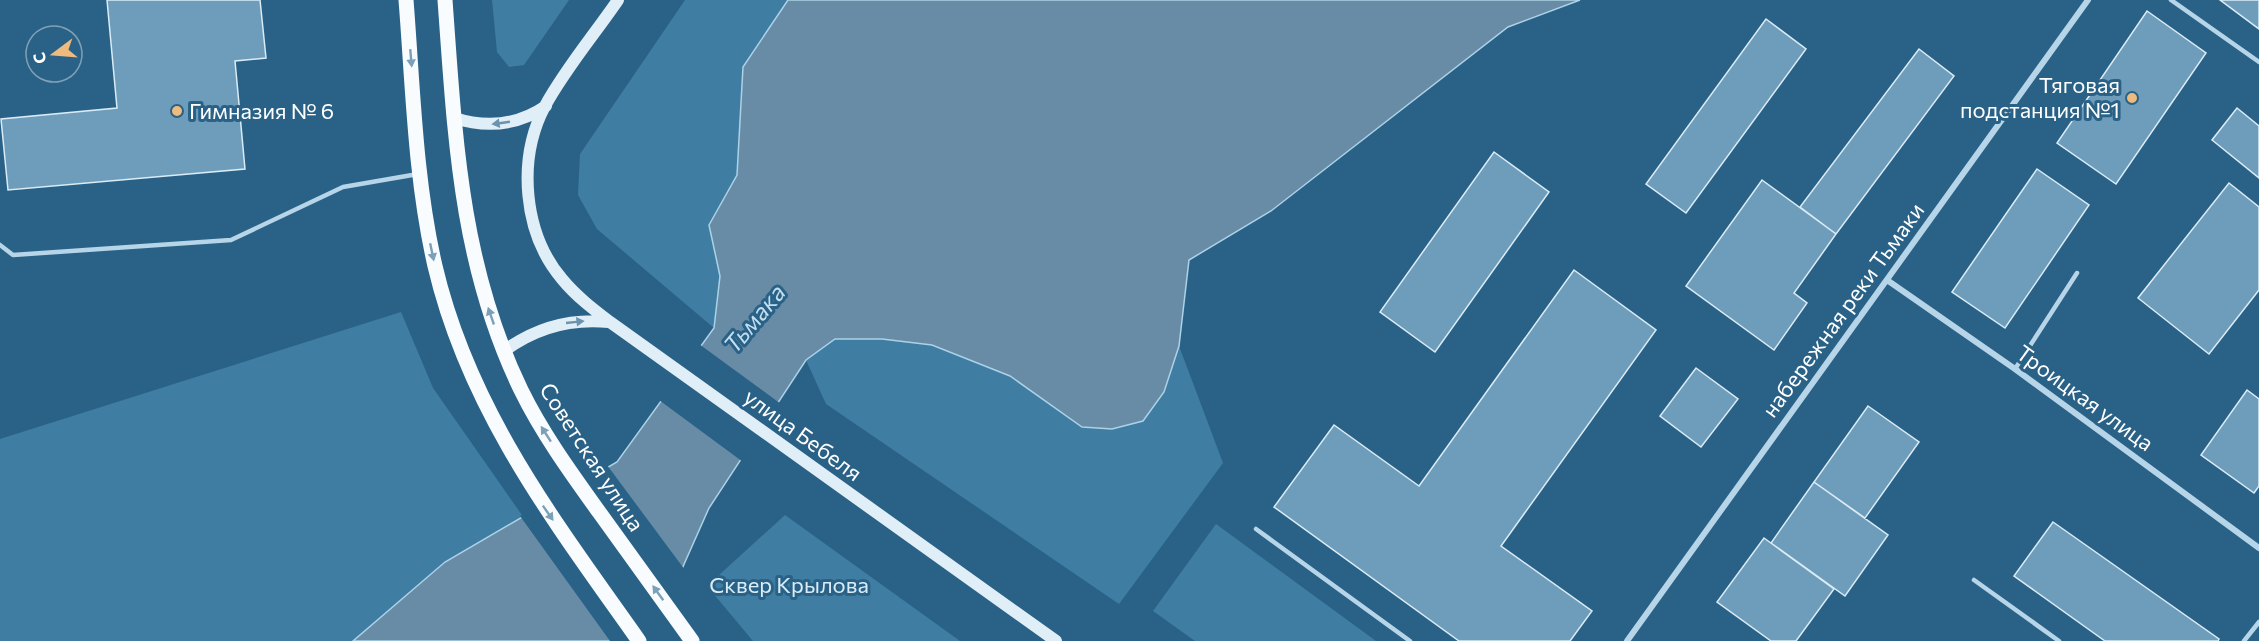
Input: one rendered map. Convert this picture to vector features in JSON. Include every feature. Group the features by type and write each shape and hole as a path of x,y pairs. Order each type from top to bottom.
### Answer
{"main road":[{"path":"406,0 420,174 428,230 443,294 457,339 486,408 507,449 543,506 639,641"},
{"name":"Советская улица","path":"445,0 454,118 466,226 482,289 504,351 521,390 571,473 692,641"},
{"path":"454,118 480,124 506,123 531,115 546,106 618,0"},
{"name":"улица Бебеля","path":"546,106 530,154 528,176 531,213 542,245 558,274 576,294 610,322 1056,641"},
{"path":"504,351 528,335 556,325 585,321 610,322"}],"street":[{"name":"набережная реки Тьмаки","path":"1627,641 2088,0"},
{"name":"Троицкая улица","path":"1887,280 2015,369 2259,548"}],"lane":[{"path":"2171,0 2259,62"},
{"path":"0,244 13,255 231,240 343,187 420,174"},
{"path":"2015,369 2077,273"},
{"path":"1256,529 1410,641"},
{"path":"1974,580 2059,641"},
{"path":"2244,641 2259,622"}],"green space":[{"path":"492,0 569,0 524,65 509,67 497,52"},
{"path":"685,0 790,0 743,67 737,175 709,225 720,276 714,328 597,229 578,195 580,154"},
{"path":"401,312 433,388 524,518 445,562 353,641 0,641 0,439"},
{"path":"835,339 882,339 932,345 1010,376 1082,427 1164,392 1179,346 1223,463 1119,604 826,404 806,360"},
{"name":"Сквер Крылова","path":"785,515 960,641 753,641 707,586"},
{"path":"1216,524 1376,641 1195,641 1153,611"}],"water":[{"name":"Тьмака","path":"788,0 1580,0 1508,27 1271,211 1189,260 1179,346 1164,392 1143,421 1112,429 1082,427 1010,376 932,345 882,339 835,339 806,360 709,508 650,641 353,641 445,562 617,462 714,328 720,276 709,225 737,175 743,67"}],"pier":[{"path":"699,344 781,404 743,462 659,400"},
{"path":"607,465 685,570 653,641 610,641 520,516"}],"building":[{"path":"107,0 260,0 266,58 235,61 245,169 8,190 1,119 117,108"},
{"path":"2220,0 2259,0 2259,29"},
{"name":"Тяговая подстанция №1","path":"2147,11 2206,53 2116,184 2057,143"},
{"path":"1766,19 1806,49 1686,213 1646,184"},
{"path":"1919,49 1954,76 1836,234 1800,207"},
{"path":"2237,108 2259,126 2259,178 2212,140"},
{"path":"1494,152 1549,192 1435,352 1380,312"},
{"path":"2037,169 2089,205 2005,328 1952,292"},
{"path":"1762,180 1836,234 1794,293 1807,303 1774,350 1686,286"},
{"path":"2229,183 2259,207 2259,290 2209,354 2138,298"},
{"path":"1574,270 1656,330 1501,546 1592,611 1570,641 1459,641 1274,507 1334,425 1419,486"},
{"path":"1696,368 1738,399 1701,447 1660,416"},
{"path":"2247,390 2259,399 2259,486 2254,493 2201,455"},
{"path":"1868,406 1919,442 1865,518 1814,482"},
{"path":"1814,482 1888,535 1845,596 1771,543"},
{"path":"2053,522 2219,639 2218,641 2105,641 2014,576"},
{"path":"1764,538 1834,589 1796,641 1771,641 1717,602"}],"place":[{"name":"Тяговая подстанция №1","path":"2132,98"},
{"name":"Гимназия № 6","path":"177,111"}]}
